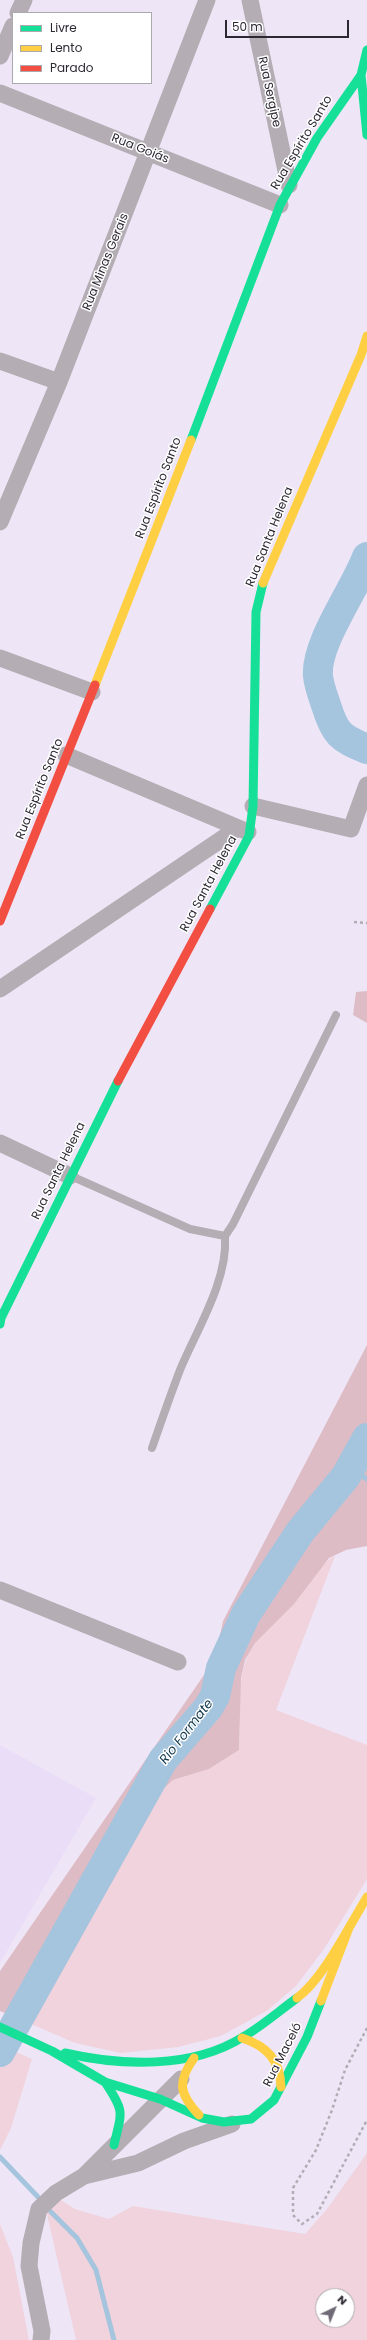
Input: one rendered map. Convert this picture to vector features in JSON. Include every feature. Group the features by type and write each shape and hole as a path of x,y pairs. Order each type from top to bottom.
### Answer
{"street":[{"path":"18,12 24,0"},
{"name":"Rua Minas Gerais","path":"0,522 59,382 208,0"},
{"name":"Rua Sergipe","path":"250,0 289,185"},
{"path":"0,56 12,28"},
{"path":"367,50 361,75 367,135"},
{"name":"Rua Espírito Santo","path":"0,921 92,692 280,205 289,185 344,98 361,75"},
{"name":"Rua Goiás","path":"0,93 280,205"},
{"path":"344,98 358,100 364,105"},
{"name":"Rua Santa Helena","path":"0,1324 1,1318 103,1109 244,831 253,806 256,612 260,590 361,355 367,336"},
{"path":"0,361 59,382"},
{"path":"0,658 92,692"},
{"path":"66,755 244,831"},
{"path":"253,806 351,829 367,786"},
{"path":"0,989 244,831"},
{"path":"0,1143 70,1176"},
{"path":"0,1590 178,1662"},
{"name":"Rua Maceió","path":"52,2051 92,2059 132,2062 163,2062 194,2058 242,2038 305,1992 328,1961 367,1897"},
{"name":"Rua Maceió","path":"0,2027 52,2051 80,2069 105,2082 160,2099 202,2118 224,2122 251,2119 274,2100 307,2037 348,1928"},
{"path":"242,2038 256,2041 272,2054 278,2063 282,2074 281,2087"},
{"path":"41,2340 42,2331 29,2266 31,2243 39,2209 56,2193 84,2176 181,2079 194,2058"},
{"path":"181,2079 182,2091 188,2104 202,2118"},
{"path":"105,2082 116,2098 122,2112 114,2145"},
{"path":"84,2176 138,2164 212,2130 251,2119"}],"lane":[{"path":"152,1448 180,1372 223,1271 226,1252 225,1236 233,1224 336,1015"},
{"path":"70,1176 190,1229 225,1236"}],"path":[{"path":"354,922 367,923"},
{"path":"367,2028 345,2070 332,2110 316,2150 293,2188 293,2216 302,2224 317,2214 367,2120"}],"shaded area":[{"path":"367,991 367,1023 353,1015 356,992"},
{"path":"367,1345 367,1546 346,1550 329,1558 294,1604 255,1643 245,1660 241,1678 239,1750 209,1769 173,1780 159,1793 147,1807 139,1823 126,1838 117,1856 115,1874 101,1883 87,1897 59,1938 17,2018 0,2011 0,1971 215,1659 223,1621"},
{"path":"335,1556 276,1710 367,1745 367,1879 324,1949 296,1986 268,2010 221,2036 178,2047 121,2053 75,2043 17,2018 46,1960 72,1916 86,1897 101,1883 115,1874 117,1856 126,1838 139,1823 147,1807 173,1780 209,1769 239,1750 241,1681 248,1655 263,1632 293,1604 322,1565"},
{"path":"0,1745 96,1798 0,1963"},
{"path":"0,2045 32,2059 11,2128 0,2150"},
{"path":"367,2153 367,2340 76,2340 42,2193 56,2197 75,2209 109,2219 133,2206 305,2234 327,2209"},
{"path":"0,2224 13,2257 29,2340 0,2340"}],"waterway":[{"name":"Rio Formate","path":"367,557 329,633 319,663 318,676 329,715 336,729 350,742 367,749"},
{"name":"Rio Formate","path":"0,2052 163,1760 208,1708 215,1696 221,1668 246,1614 300,1532 346,1476 367,1438"},
{"path":"350,1469 367,1479"},
{"path":"0,2157 38,2197"},
{"path":"51,2212 77,2238 96,2270 114,2340"}],"traffic: fast":[{"path":"367,50 361,75 367,135"},
{"path":"191,440 280,205 317,138 361,75"},
{"path":"210,909 249,836 253,806 256,612 263,583"},
{"path":"0,1324 1,1318 118,1081"},
{"path":"65,2053 132,2062 179,2060 202,2055 223,2047 250,2033 297,1998"},
{"path":"0,2027 52,2051 105,2082 160,2099 202,2118 224,2122 251,2119 274,2100 307,2037 321,2001"},
{"path":"105,2082 116,2100 120,2112 119,2125 114,2145"}],"traffic: slow":[{"path":"263,583 361,355 367,336"},
{"path":"95,685 191,440"},
{"path":"297,1998 317,1978 367,1897"},
{"path":"321,2001 349,1928"},
{"path":"242,2038 258,2045 270,2055 278,2069 281,2087"},
{"path":"194,2058 185,2074 183,2088 187,2101 199,2115"}],"traffic: jam":[{"path":"0,921 95,685"},
{"path":"118,1081 210,909"}]}
